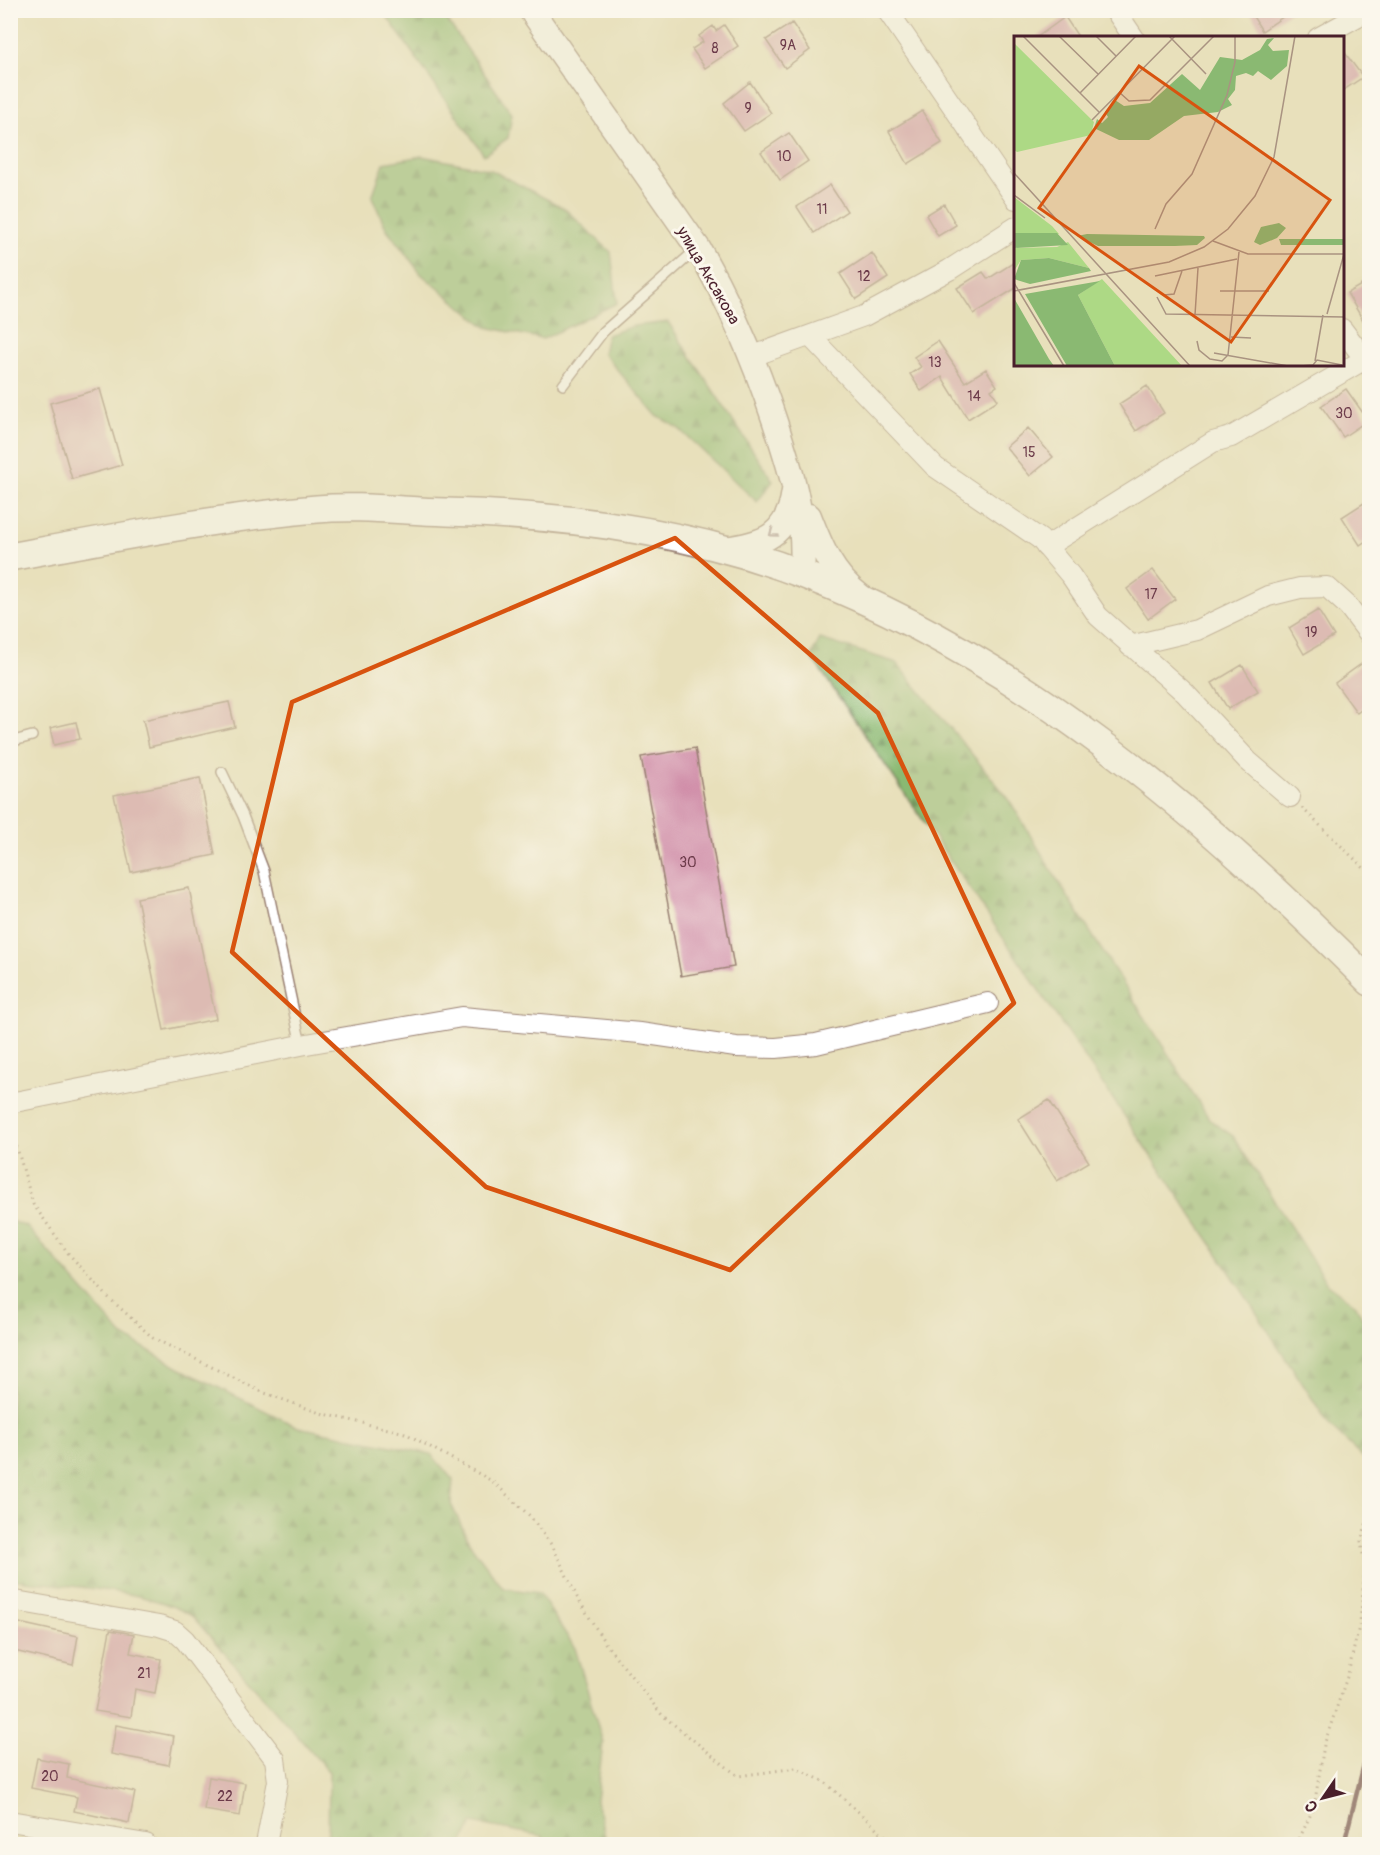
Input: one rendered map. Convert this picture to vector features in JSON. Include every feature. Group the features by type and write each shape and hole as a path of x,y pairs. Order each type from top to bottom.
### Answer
{"main road":[{"path":"10,557 193,525 320,509 499,513 649,532 719,549 802,574 879,609 965,653 1055,709 1136,768 1220,838 1370,982"}],"street":[{"name":"улица Аксакова","path":"531,10 698,249 721,289 753,356 795,483 802,526 802,574"},
{"path":"887,10 1014,196"},
{"path":"1115,10 1133,36"},
{"path":"1320,36 1343,16 1369,10"},
{"path":"753,356 864,316 949,270 1014,228"},
{"path":"1046,547 1213,442 1232,437 1367,362 1344,332"},
{"path":"810,336 935,466 1013,519 1046,547 1071,576 1098,616 1185,693 1248,761 1290,796"},
{"path":"719,549 744,546 776,533 786,522 795,483"},
{"path":"795,483 831,568 846,586 879,609"},
{"path":"1130,646 1197,630 1268,596 1300,588 1327,587 1348,606 1370,635"},
{"path":"10,1103 301,1045 462,1017 640,1033 736,1047 776,1048 816,1044 988,1003"},
{"path":"10,1600 159,1626 175,1631 185,1640 275,1759 278,1780 266,1845"},
{"path":"10,1821 146,1845"}],"lane":[{"path":"563,384 603,332 698,249"},
{"path":"10,742 32,736"},
{"path":"222,772 264,871 301,1045"}],"path":[{"path":"1290,796 1370,874"},
{"path":"10,1123 33,1204 68,1253 107,1296 153,1338 198,1362 281,1399 320,1413 405,1433 492,1481 530,1516 553,1547 578,1597 605,1643 669,1722 738,1776 796,1768 825,1782 894,1845"},
{"path":"1297,1845 1314,1807 1324,1745 1348,1674 1360,1622 1365,1568 1361,1540 1370,1512"}],"highlighted area":[{"path":"675,538 878,713 1014,1003 730,1270 486,1187 232,952 292,702"}],"green space":[{"path":"383,11 441,11 512,114 508,138 484,155"},
{"path":"422,156 491,170 564,208 611,252 617,303 543,339 486,327 421,274 386,228 372,197 384,163"},
{"path":"668,322 773,481 757,502 678,428 657,416 603,353 607,335 633,326"},
{"path":"820,639 897,663 1008,798 1061,886 1210,1120 1233,1136 1327,1284 1356,1305 1369,1332 1369,1463 1330,1426 1211,1243 811,656"},
{"path":"11,1221 27,1227 122,1335 179,1368 298,1427 431,1454 453,1480 451,1504 470,1544 503,1588 539,1593 575,1648 603,1743 596,1801 607,1844 542,1844 543,1836 472,1823 462,1844 328,1844 329,1772 192,1616 173,1607 128,1594 11,1579"}],"building":[{"path":"1249,10 1293,10 1262,31"},
{"path":"1065,17 1078,36 1039,36"},
{"path":"792,23 810,50 785,68 766,40"},
{"path":"724,25 738,46 705,68 692,49 703,42 699,36 713,26 716,31"},
{"path":"1344,52 1363,77 1344,90"},
{"path":"750,82 771,113 744,131 724,103"},
{"path":"922,111 942,143 908,164 889,131"},
{"path":"789,133 808,161 780,180 761,152"},
{"path":"830,185 847,211 814,233 797,207"},
{"path":"944,204 956,225 938,236 926,215"},
{"path":"872,253 888,278 856,299 840,274"},
{"path":"1014,262 1014,289 974,314 957,288 983,272 988,279"},
{"path":"1370,280 1370,332 1347,293"},
{"path":"938,341 965,382 986,369 997,386 991,390 998,400 968,419 942,377 921,391 910,374 921,367 914,357"},
{"path":"1147,386 1164,413 1136,431 1119,404"},
{"path":"100,389 122,465 72,479 50,403"},
{"path":"1346,389 1368,420 1343,437 1321,406"},
{"path":"1028,428 1053,457 1030,476 1006,447"},
{"path":"1370,499 1370,538 1360,545 1342,517"},
{"path":"1153,570 1175,599 1148,619 1127,589"},
{"path":"1318,610 1334,636 1304,654 1289,628"},
{"path":"1364,662 1370,669 1370,703 1357,713 1335,683"},
{"path":"1242,665 1258,691 1228,709 1212,683"},
{"path":"229,702 235,727 149,747 143,720"},
{"path":"76,722 80,739 54,745 50,728"},
{"path":"695,748 734,967 681,976 641,757"},
{"path":"200,778 215,855 131,872 114,795"},
{"path":"189,888 216,1019 164,1030 137,898"},
{"path":"1049,1100 1089,1162 1057,1181 1018,1119"},
{"path":"15,1622 78,1636 73,1665 10,1650"},
{"path":"110,1630 134,1634 130,1653 161,1659 155,1693 135,1689 131,1717 95,1711"},
{"path":"116,1725 174,1736 169,1765 111,1754"},
{"path":"37,1758 69,1764 67,1778 135,1792 129,1823 74,1811 77,1797 31,1788"},
{"path":"209,1777 245,1783 240,1816 204,1810"}],"railway":[{"path":"1344,1844 1370,1740"}]}
